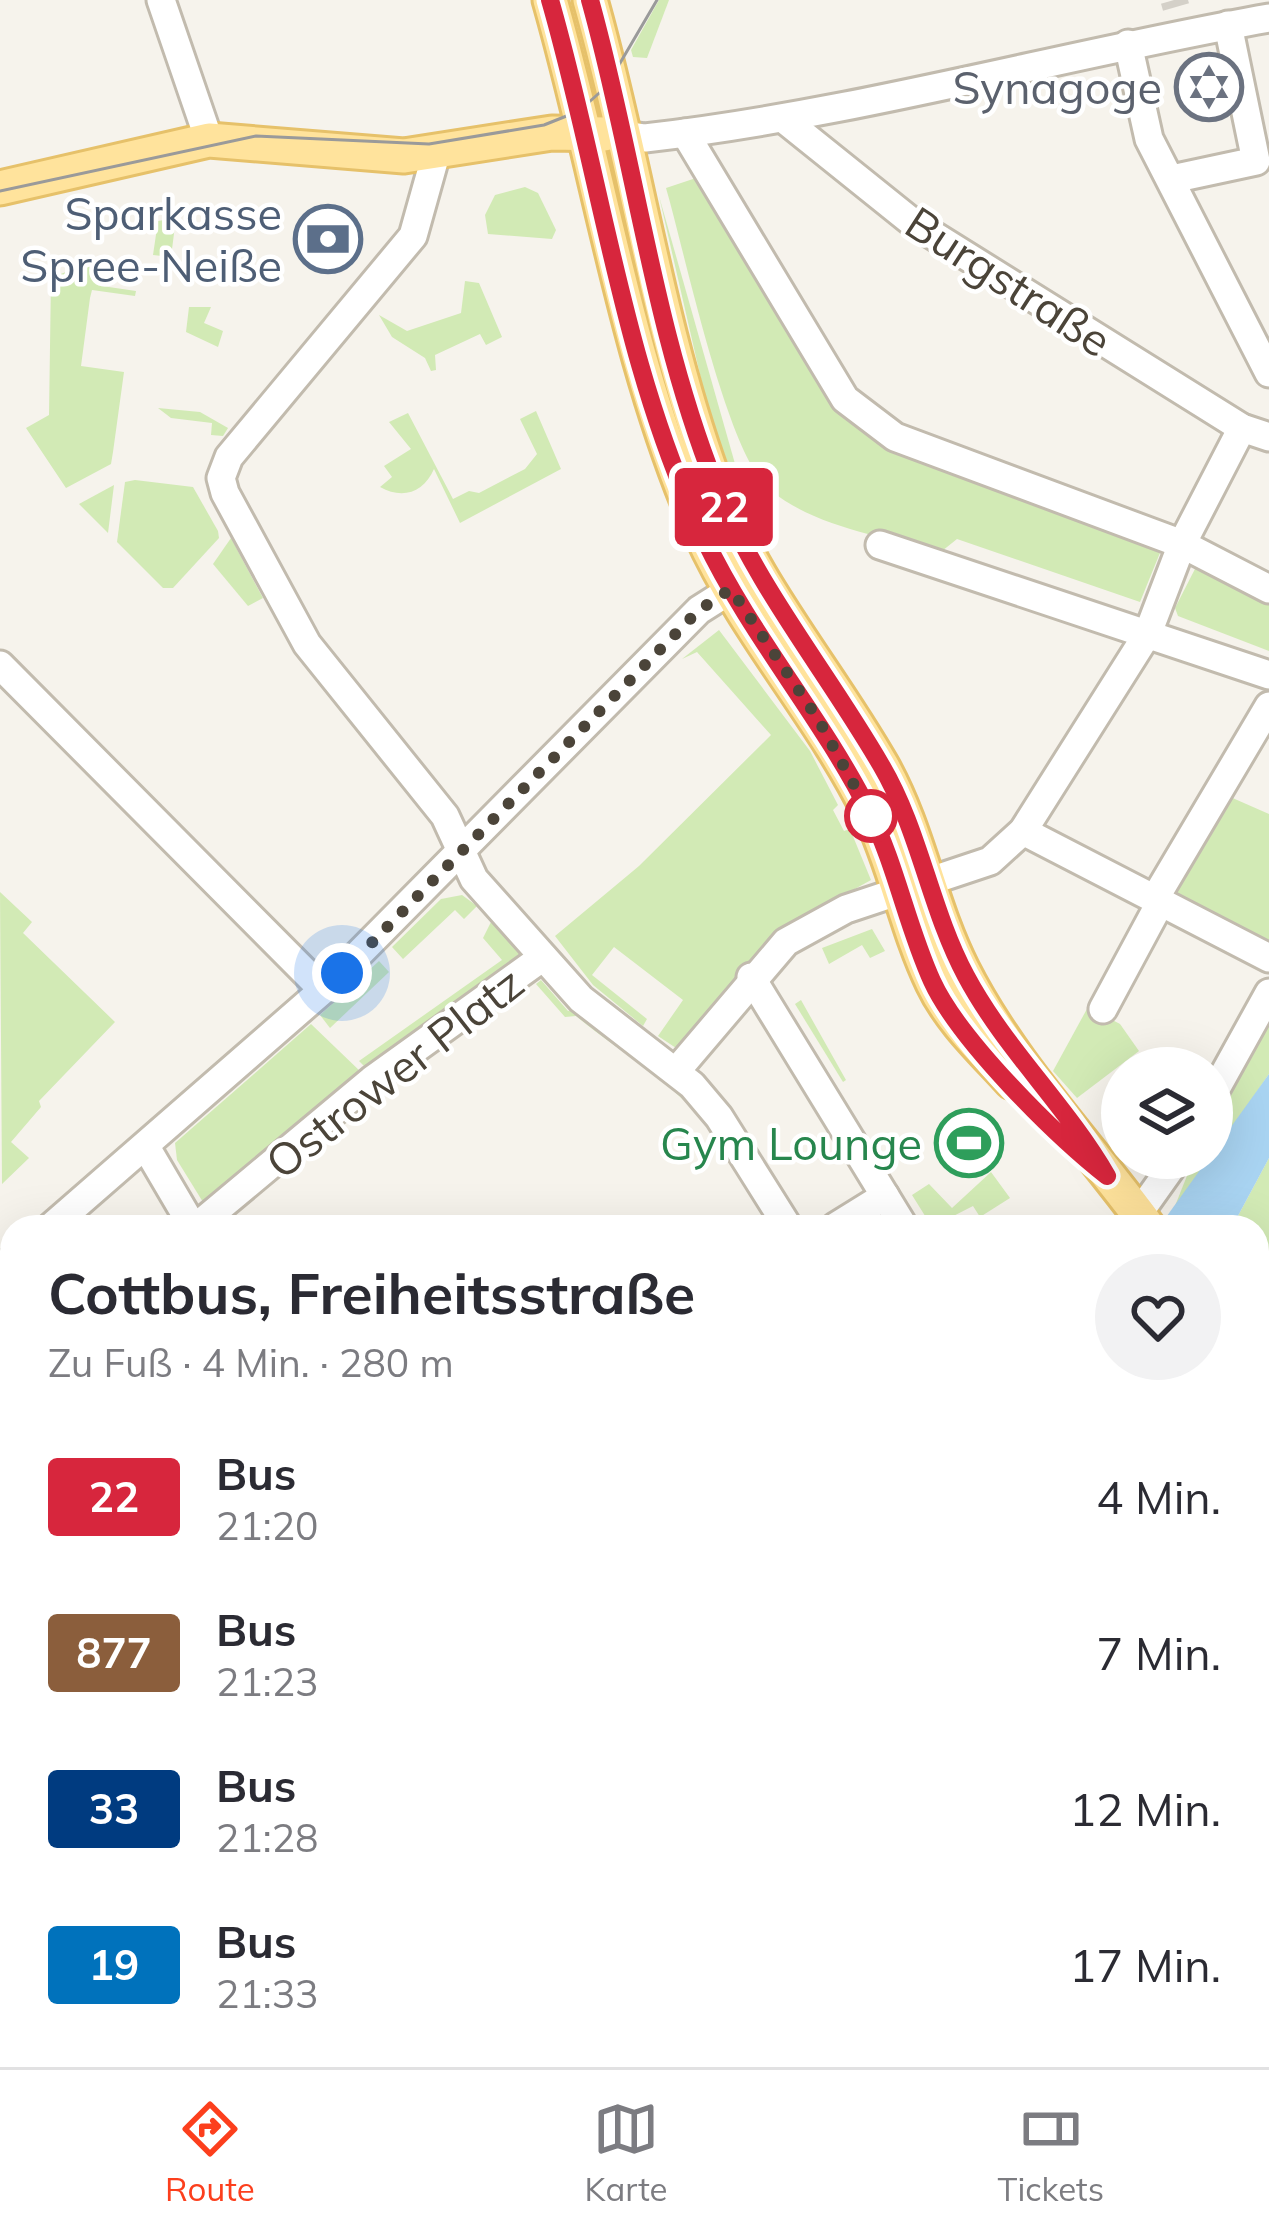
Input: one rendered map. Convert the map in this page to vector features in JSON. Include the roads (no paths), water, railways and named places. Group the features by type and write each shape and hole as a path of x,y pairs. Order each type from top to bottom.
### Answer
{"main road":[{"path":"550,0 644,381 671,462 744,581 884,770 915,886 945,932 989,1018 1134,1215"},
{"path":"590,0 678,374 744,581"},
{"path":"0,188 209,140 436,154 552,133 625,136"}],"street":[{"path":"161,0 209,140"},
{"path":"625,136 685,134 785,121 1128,44 1179,20 1228,25 1269,18"},
{"path":"1172,178 1256,161 1228,25"},
{"path":"1128,44 1149,139 1269,373"},
{"name":"Burgstraße","path":"785,121 913,222 1255,433"},
{"path":"685,134 845,399 895,437 1182,544 1269,589"},
{"name":"Ostrower Platz","path":"209,1215 372,1080 543,957 474,879 445,816 307,644 221,478 229,457 413,236 436,154"},
{"path":"678,1069 751,977 786,942 817,922 990,861 1023,832 1148,633 1182,544 1255,433"},
{"path":"880,545 1269,675"},
{"path":"65,1215 323,990 699,610 744,581"},
{"path":"0,665 323,990"},
{"path":"1103,1009 1157,901 1269,706"},
{"path":"1023,832 1269,958"},
{"path":"543,957 612,1025 678,1069 719,1117 780,1215"},
{"path":"751,977 897,1215"},
{"path":"1233,1058 1269,993"},
{"path":"146,1147 188,1215"},
{"path":"1144,1215 1165,1179"},
{"path":"854,1215 885,1196"}],"water":[{"path":"1269,1074 1269,1158 1238,1215 1168,1215 1194,1179 1233,1179 1233,1124"}],"tunnel":[{"path":"1174,0 1176,7"}],"tram line":[{"path":"0,191 256,136 429,144 544,125 579,111 606,87 657,0"}],"place":[{"name":"Synagoge","path":"1209,87"},
{"name":"Sparkasse Spree-Neiße","path":"328,239"},
{"name":"Gym Lounge","path":"969,1143"}]}
